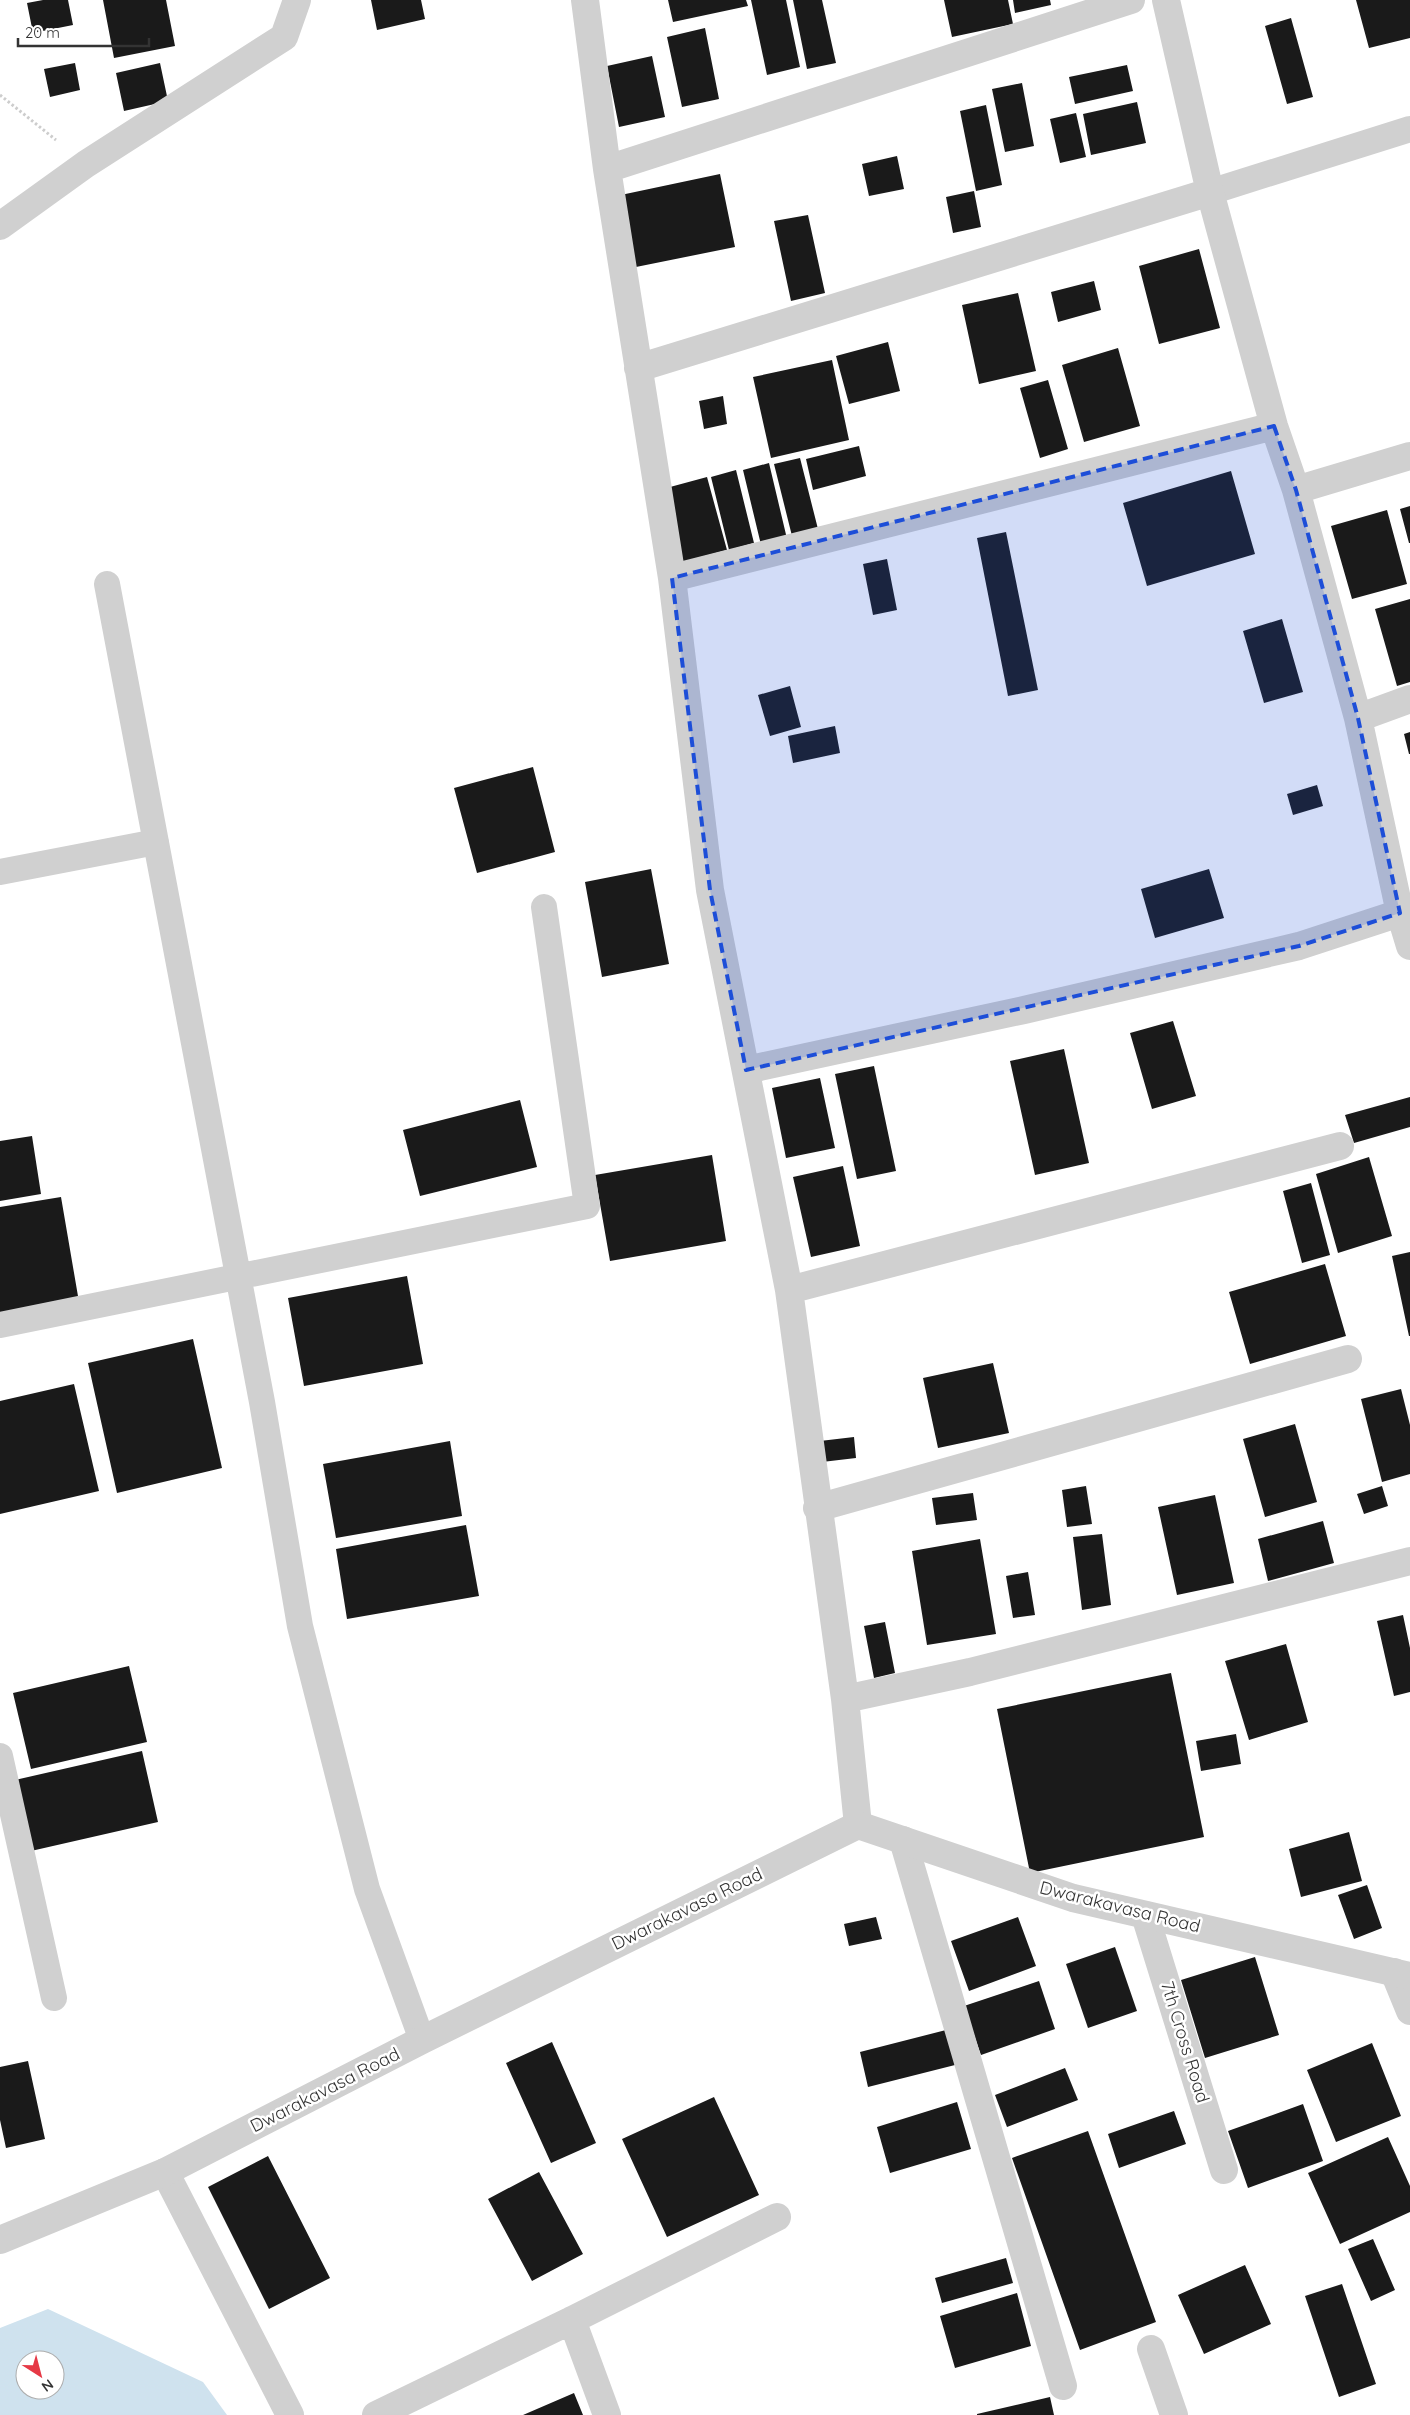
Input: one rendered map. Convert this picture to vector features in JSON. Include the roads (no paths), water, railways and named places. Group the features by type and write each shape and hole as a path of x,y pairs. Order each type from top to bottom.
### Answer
{"street":[{"path":"0,226 86,164 284,37 296,0"},
{"path":"584,0 607,169 672,578 710,890 789,1290 817,1508 845,1699 858,1825"},
{"path":"607,169 1131,0"},
{"path":"1166,0 1210,192 1274,426 1296,490 1358,718 1400,913 1410,946"},
{"path":"638,368 1210,192"},
{"path":"672,578 1274,426"},
{"path":"1296,490 1410,456"},
{"path":"1358,718 1410,699"},
{"path":"746,1070 1024,1010 1299,946 1400,913"},
{"path":"789,1290 1340,1146"},
{"path":"817,1508 1348,1359"},
{"path":"845,1699 970,1672 1410,1561"},
{"name":"Dwarakavasa Road","path":"0,2240 165,2172 422,2040 858,1825 1073,1898 1402,1974"},
{"path":"904,1840 1063,2386"},
{"name":"7th Cross Road","path":"1145,1914 1224,2170"},
{"path":"1402,1974 1410,2011"},
{"path":"165,2172 290,2415"},
{"path":"376,2415 778,2217"},
{"path":"572,2320 607,2415"},
{"path":"1151,2348 1174,2415"}],"lane":[{"path":"1210,192 1410,129"},
{"path":"107,584 238,1276 300,1626 367,1889 422,2040"},
{"path":"0,872 156,842"},
{"path":"0,1325 588,1206 544,907"},
{"path":"0,1756 54,1998"}],"water":[{"path":"48,2309 203,2382 227,2415 0,2415 0,2328"}]}
